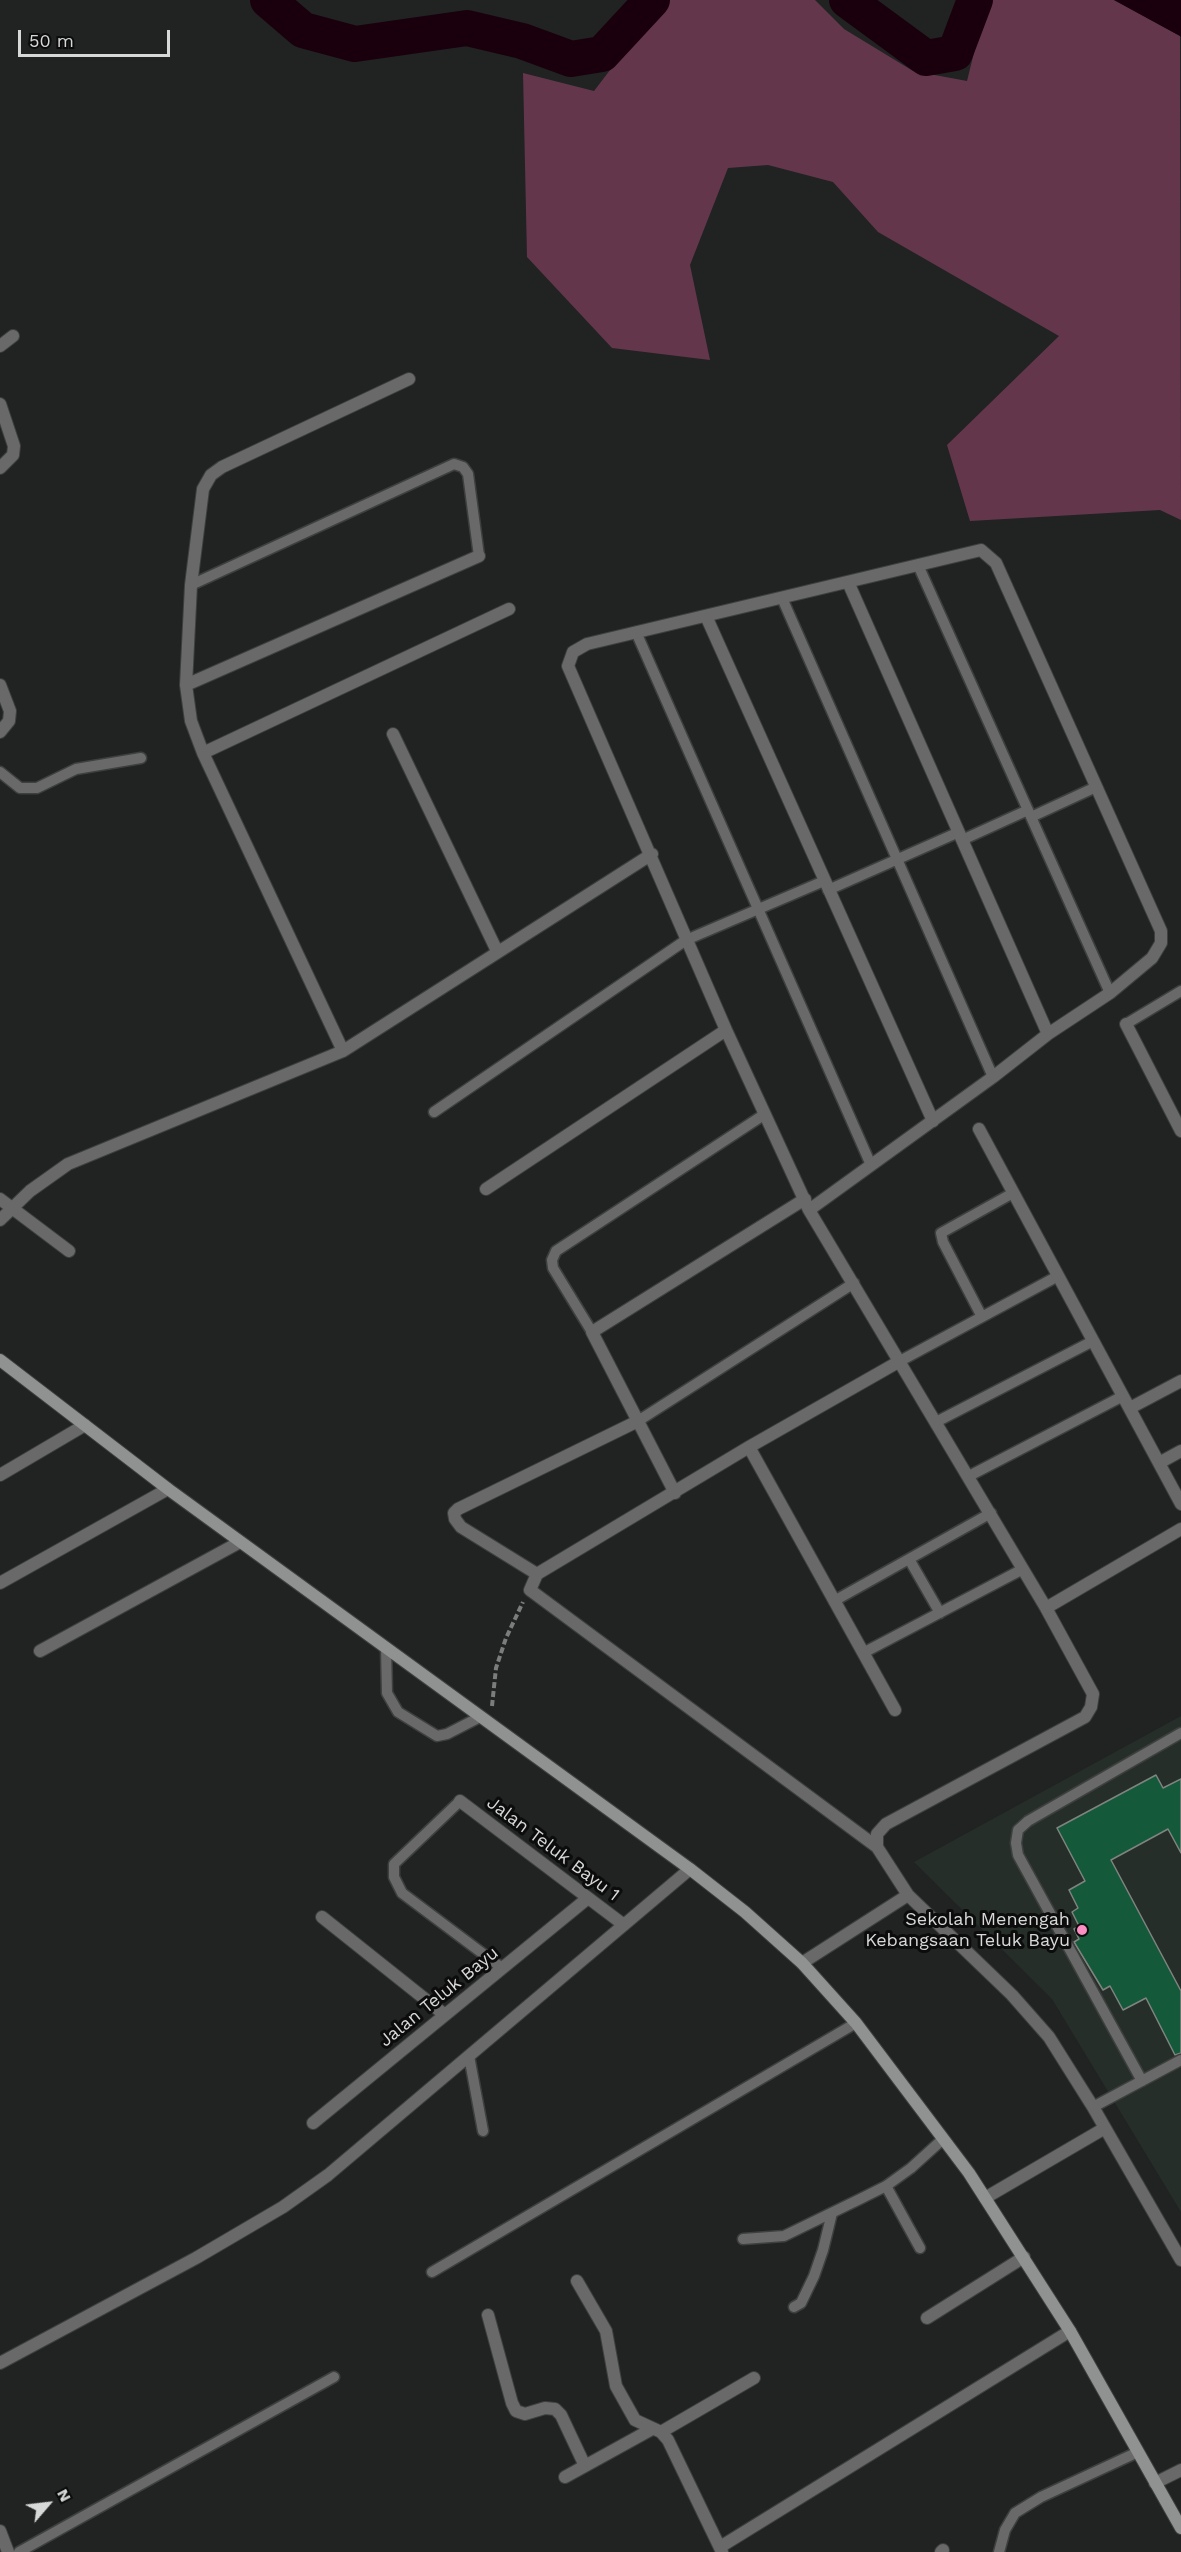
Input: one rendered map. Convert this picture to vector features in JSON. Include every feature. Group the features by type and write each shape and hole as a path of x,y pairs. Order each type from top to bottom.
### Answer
{"main road":[{"path":"0,1360 168,1489 690,1869 745,1912 802,1964 856,2023 985,2198 1070,2331 1181,2528"}],"street":[{"path":"0,346 13,336"},
{"path":"343,1051 203,753 191,721 186,685 192,585 203,489 211,475 222,467 409,379"},
{"path":"0,404 14,446 13,455 0,468"},
{"path":"675,1493 592,1332 807,1205 871,1165 993,1077 1048,1034 1110,993 1157,953 1161,943 1161,931 996,563 981,550 587,644 573,652 568,666 652,854 686,940 807,1205 1047,1608 1093,1694 1091,1707 1085,1717 886,1824 877,1834 877,1847 881,1858 908,1895 1032,2016 1049,2037 1105,2128 1181,2260"},
{"path":"186,685 479,556"},
{"path":"848,582 1048,1034"},
{"path":"203,753 509,609"},
{"path":"706,616 933,1121"},
{"path":"0,685 10,711 9,721 0,732"},
{"path":"393,734 497,951"},
{"path":"0,1220 49,1175 68,1164 343,1051 652,854"},
{"path":"1126,1024 1181,1131"},
{"path":"486,1189 726,1030"},
{"path":"979,1129 1181,1504"},
{"path":"0,1199 69,1251"},
{"path":"877,1847 530,1590 537,1574 900,1360"},
{"path":"1130,1408 1181,1381"},
{"path":"537,1574 461,1527 454,1513 638,1421"},
{"path":"0,1475 85,1425"},
{"path":"749,1447 895,1710"},
{"path":"1159,1463 1181,1451"},
{"path":"0,1583 168,1489"},
{"path":"1047,1608 1181,1529"},
{"path":"40,1651 240,1542"},
{"name":"Jalan Teluk Bayu 1","path":"460,1801 624,1925"},
{"path":"0,2362 196,2258 283,2206 328,2175 690,1869"},
{"path":"802,1964 908,1895"},
{"name":"Jalan Teluk Bayu","path":"313,2123 588,1898"},
{"path":"322,1917 444,2015"},
{"path":"985,2198 1105,2128"},
{"path":"927,2318 1024,2257"},
{"path":"577,2281 606,2331 616,2386 634,2420 657,2431 668,2440 721,2549 1070,2331"},
{"path":"488,2314 516,2411 525,2414 546,2408 555,2409 561,2415 585,2466"},
{"path":"565,2477 657,2431 753,2378"},
{"path":"1155,2483 1181,2470"},
{"path":"0,2531 8,2552"}],"lane":[{"path":"192,585 454,464 463,466 468,474 479,556"},
{"path":"918,565 1110,993"},
{"path":"782,598 993,1077"},
{"path":"636,632 871,1165"},
{"path":"0,772 20,788 37,788 76,769 141,758"},
{"path":"434,1112 686,940 757,909 1096,787"},
{"path":"1126,1024 1181,991"},
{"path":"592,1332 553,1268 552,1260 556,1251 765,1114"},
{"path":"982,1317 943,1242 941,1233 1013,1193"},
{"path":"900,1360 1058,1276"},
{"path":"638,1421 854,1283"},
{"path":"936,1422 1093,1341"},
{"path":"969,1476 1123,1396"},
{"path":"834,1601 990,1513"},
{"path":"909,1559 940,1613"},
{"path":"863,1653 1023,1569"},
{"path":"386,1648 387,1693 398,1712 437,1736 447,1734 480,1717"},
{"path":"1142,2081 1018,1854 1016,1843 1018,1830 1028,1821 1181,1733"},
{"path":"460,1801 394,1864 394,1877 402,1893 502,1968"},
{"path":"432,2272 856,2023"},
{"path":"469,2056 483,2131"},
{"path":"1093,2108 1181,2060"},
{"path":"743,2240 784,2236 886,2186 911,2168 943,2139"},
{"path":"886,2186 920,2248"},
{"path":"794,2307 801,2303 814,2276 832,2213"},
{"path":"19,2552 334,2377"},
{"path":"999,2552 1005,2530 1015,2513 1041,2497 1138,2452"}],"path":[{"path":"491,1725 496,1668 506,1638 530,1590"}],"shaded area":[{"path":"669,0 815,0 844,29 913,71 967,81 987,0 1114,0 1180,36 1181,520 1160,510 970,521 947,445 1059,336 878,232 833,182 768,165 728,168 690,265 710,360 612,348 527,257 523,73 594,91 633,40"},
{"path":"1114,0 1181,0 1181,37 1180,36"},
{"name":"Sekolah Menengah Kebangsaan Teluk Bayu","path":"1181,1716 1181,2212 1052,1999 914,1862"}],"building":[{"path":"1156,1775 1163,1788 1181,1779 1181,1853 1168,1829 1111,1860 1181,1991 1181,2053 1175,2055 1146,1998 1123,2010 1110,1986 1103,1990 1074,1942 1079,1939 1074,1929 1079,1926 1072,1912 1078,1908 1069,1890 1085,1881 1057,1828"}],"waterway":[{"path":"268,0 303,30 355,44 467,28 522,41 571,59 602,54 652,0"},
{"path":"847,0 926,58 955,53 975,0"}],"place":[{"name":"Sekolah Menengah Kebangsaan Teluk Bayu","path":"1082,1930"}]}
